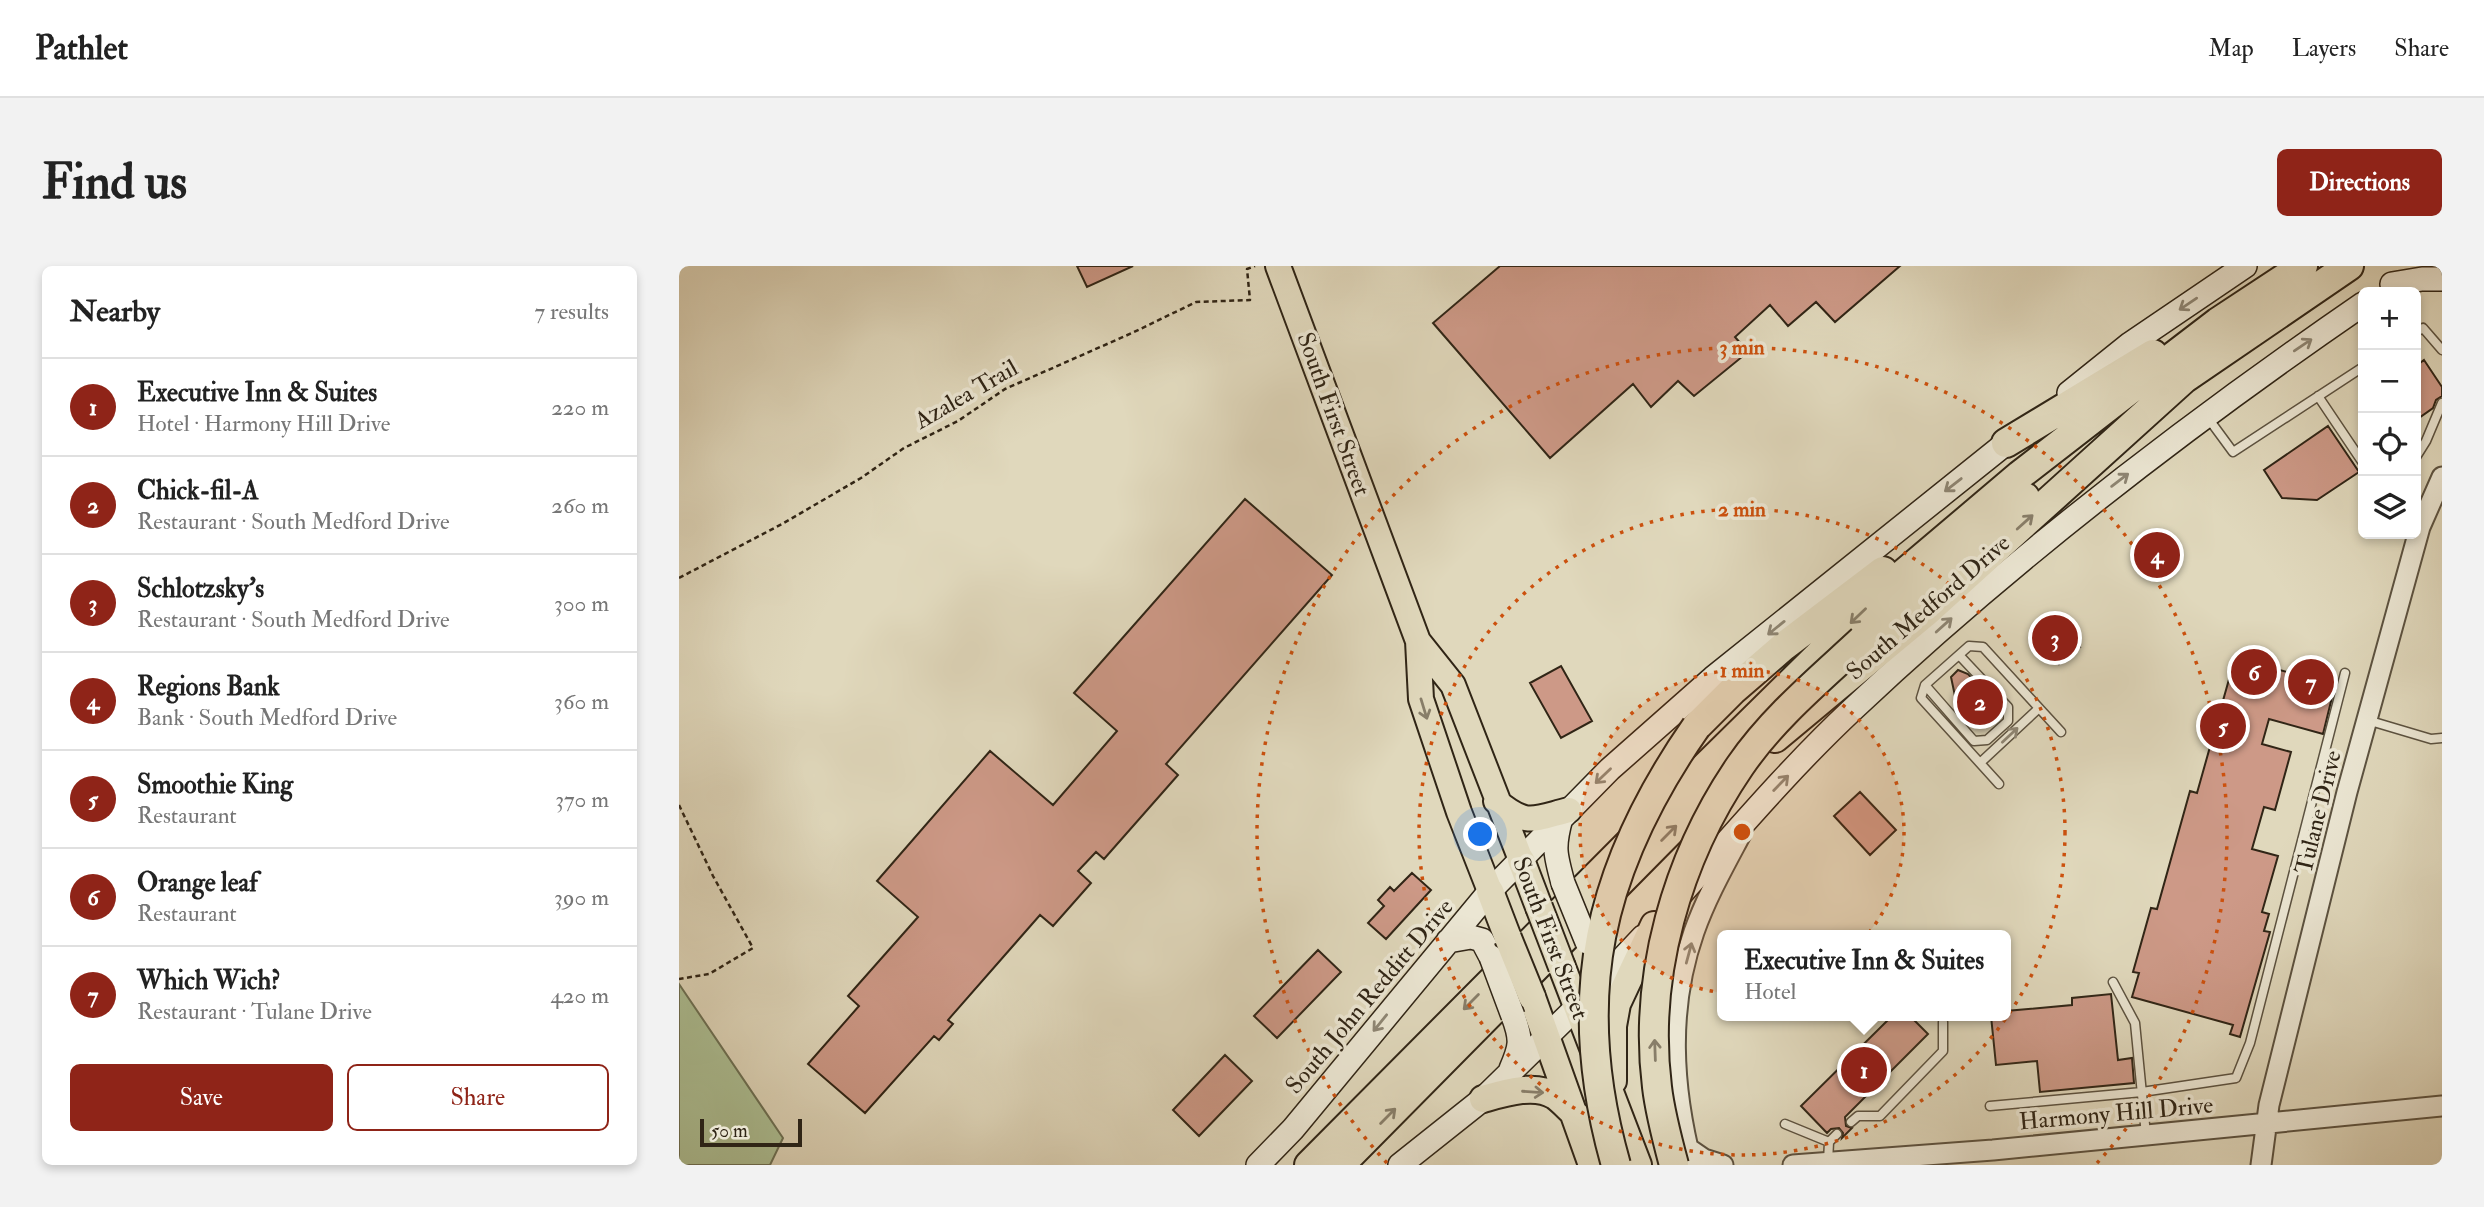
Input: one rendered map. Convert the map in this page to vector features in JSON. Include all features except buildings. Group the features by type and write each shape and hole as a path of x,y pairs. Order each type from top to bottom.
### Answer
{"highway":[{"path":"1309,1165 1889,586 2020,475 2218,322 2303,266"},
{"path":"1685,1159 1657,1087 1655,1010 1664,943 1685,871 1708,820 1741,765 1776,721 1862,640 2018,502 2085,449 2349,266"},
{"path":"2006,443 2153,353 2218,322"},
{"path":"1340,1165 1696,805 1925,613 2186,377"},
{"path":"1616,1165 1598,1095 1592,1039 1594,972 1617,873 1644,812 1672,762 1696,727 1732,691 1784,646 1919,544 2020,475"},
{"name":"South First Street","path":"1521,860 1638,1165"},
{"name":"South First Street","path":"1490,891 1499,947 1523,1006 1548,1037 1592,1165"},
{"path":"1616,1107 1612,1048 1617,1004 1654,925"},
{"path":"1483,1099 1512,1091 1541,1091 1553,1095 1576,1115"}],"main road":[{"path":"1521,860 1610,769 1713,678 2130,344 2245,266"},
{"path":"2387,287 2418,266"},
{"name":"South First Street","path":"1280,272 1418,641 1421,699 1459,812 1490,891"},
{"path":"2390,287 2423,279 2442,279"},
{"name":"South Medford Drive","path":"1578,1006 1654,925 1752,813 1852,710 1974,598 2102,494 2206,415 2358,307"},
{"name":"South First Street","path":"1418,641 1453,685 1521,860"},
{"path":"1496,801 1519,818 1532,819 1565,814"},
{"path":"1565,814 1554,843 1563,883 1593,953 1616,966"},
{"name":"South John Redditt Drive","path":"1258,1165 1293,1129 1490,891 1521,860"},
{"path":"1448,941 1471,937 1499,947"},
{"path":"1509,1072 1520,1047 1523,1006"},
{"path":"1400,1165 1483,1099 1578,1006"}],"street":[{"name":"Tulane Drive","path":"2261,1165 2266,1124 2367,720 2427,501 2442,477"},
{"path":"1723,1165 1705,1159 1685,1159 1675,1080 1675,1033 1680,983 1694,932 1719,874 1752,813"},
{"name":"Harmony Hill Drive","path":"1793,1165 1829,1152 2146,1135 2442,1106"}],"lane":[{"path":"2421,329 2423,328 2442,350"},
{"path":"2206,415 2232,452 2358,370"},
{"path":"2318,396 2358,456"},
{"path":"2421,449 2442,403"},
{"path":"1999,784 1921,698 1925,685 1969,646 1983,647 2061,732"},
{"path":"1925,685 1974,741 1987,740 2008,721 2008,707 1959,655"},
{"path":"1990,1106 2142,1092 2235,1078 2251,1043 2345,673"},
{"path":"1980,763 2039,708"},
{"path":"2367,720 2431,739 2442,738"},
{"path":"2113,982 2135,1023 2146,1135"},
{"path":"1851,1122 1858,1116 1880,1116 1943,1051 1943,1022"},
{"path":"1786,1124 1829,1152 1837,1134"}],"path":[{"name":"Azalea Trail","path":"679,578 838,491 904,448 958,421 1005,389 1196,302 1250,300 1247,269 1255,266"},
{"path":"679,805 713,876 754,948 709,974 679,979"}],"green space":[{"path":"679,984 783,1138 770,1165 679,1165"}],"place":[{"name":"Regions Bank","path":"2157,555"},
{"name":"Schlotzsky's","path":"2055,638"},
{"name":"Orange leaf","path":"2254,672"},
{"name":"Which Wich?","path":"2311,682"},
{"name":"Chick-fil-A","path":"1980,702"},
{"name":"Smoothie King","path":"2223,726"},
{"name":"Executive Inn & Suites","path":"1864,1070"}]}
